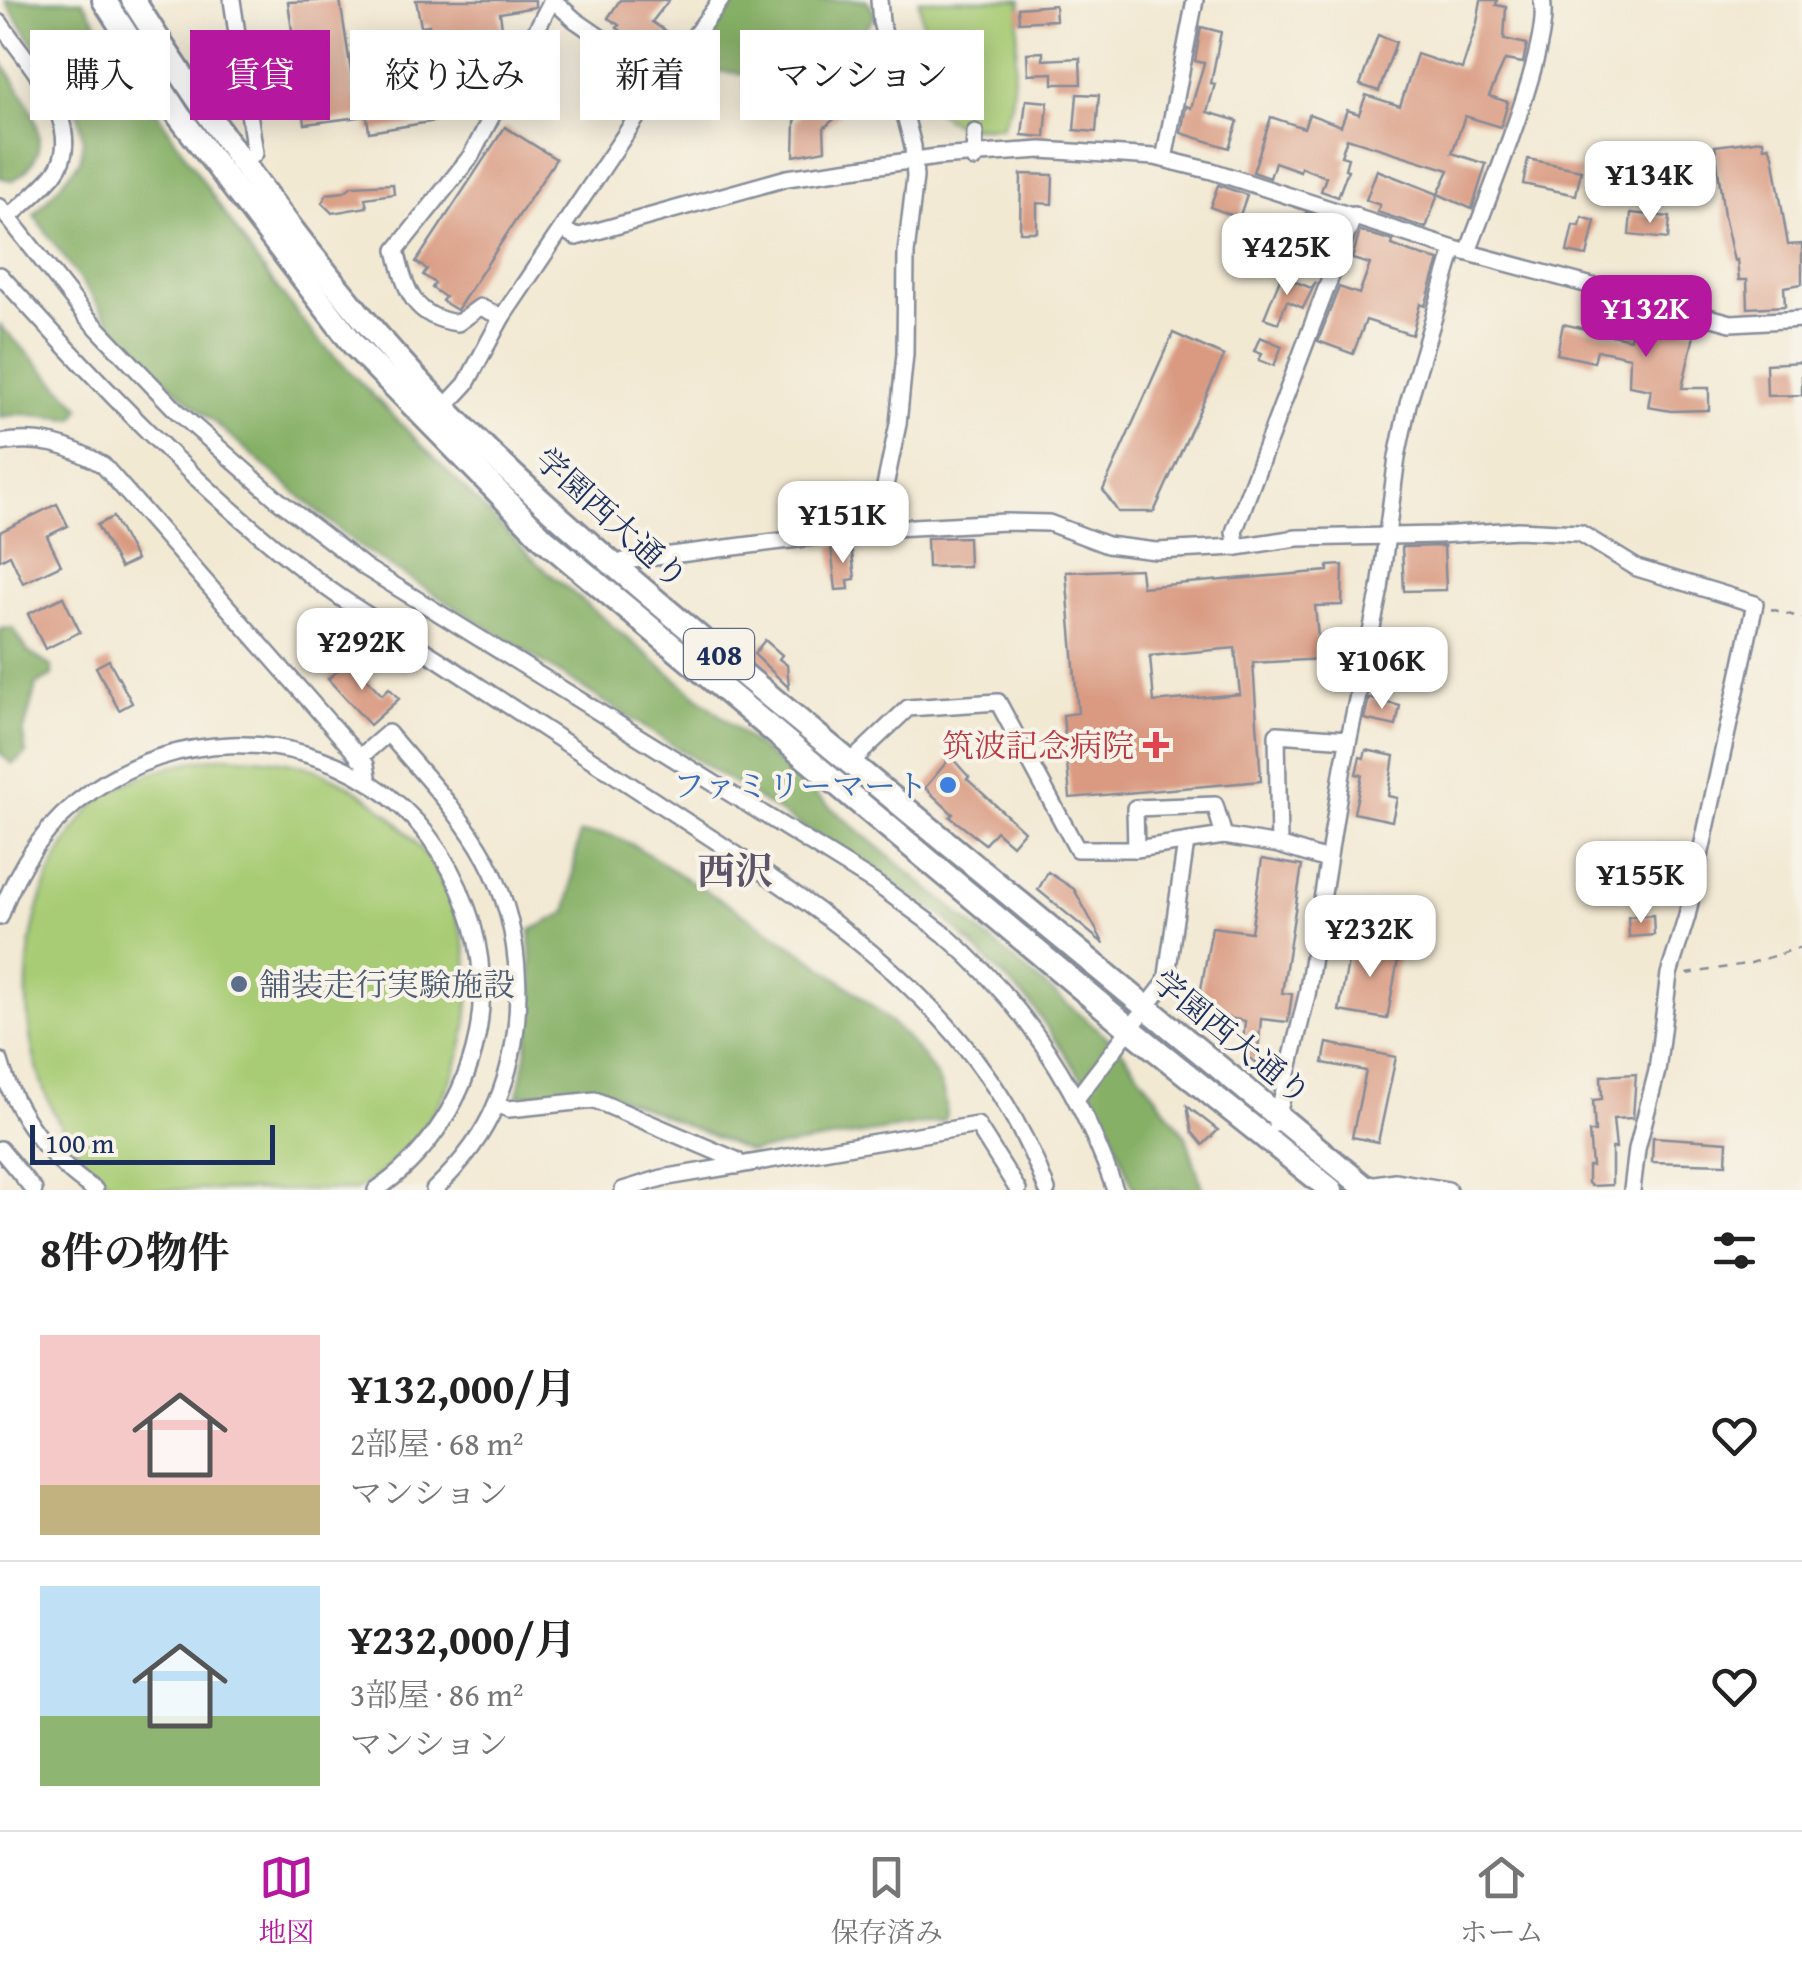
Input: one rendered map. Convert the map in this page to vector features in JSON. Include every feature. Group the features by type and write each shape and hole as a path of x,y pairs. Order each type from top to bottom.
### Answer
{"highway":[{"name":"学園西大通り","path":"104,0 179,116 242,203 354,345 544,539 1130,1029 1330,1190"},
{"name":"学園西大通り","path":"133,0 198,102 244,164 362,317 446,406 613,565 1365,1188"}],"street":[{"path":"232,0 255,153 244,164"},
{"path":"502,318 480,306 458,323 437,320 407,295 396,250 470,156 552,0 590,30"},
{"path":"876,529 898,424 904,371 906,254 914,160 879,0"},
{"path":"1164,159 1195,0"},
{"path":"1272,1142 1307,995 1348,740 1380,589 1385,534 1408,404 1461,250 1540,49 1545,12 1542,0"},
{"path":"695,30 714,2"},
{"path":"0,23 61,114 65,136 64,156 54,174 4,212 99,329 177,411 278,500 366,568 860,874 943,934 981,969 1056,1060 1104,1157 1115,1190"},
{"path":"428,424 466,384 502,318 636,120"},
{"path":"974,156 975,132"},
{"path":"564,230 576,237 787,178 914,160 1041,150 1164,159 1246,180 1461,250 1732,324 1802,319"},
{"path":"1237,546 1234,532 1354,215"},
{"path":"0,275 83,367 192,476 312,577 761,871 927,1000 974,1054 1011,1110 1048,1190"},
{"path":"0,443 50,442 78,450 103,466 366,765 369,782"},
{"path":"613,565 876,529 1005,522 1049,523 1107,545 1156,551 1296,538 1438,536 1518,530 1580,533 1637,568 1755,604 1687,916 1669,974 1657,1071 1637,1149 1632,1190"},
{"path":"850,763 908,708 998,702 1077,849 1136,849 1224,836 1279,844 1327,860"},
{"path":"359,758 388,734 469,830 504,900 513,942 517,996 514,1038 496,1104 475,1141 434,1190"},
{"path":"1279,844 1277,734 1348,740"},
{"path":"0,917 24,863 69,808 97,785 162,754 215,744 269,746 321,759 369,782 423,830 453,874 474,924 482,995 474,1048 456,1099 415,1158 376,1190"},
{"path":"1136,849 1134,808 1215,804 1224,836"},
{"path":"1076,1099 1166,982 1186,842"},
{"path":"0,1061 17,1103 36,1134 59,1161 95,1190"},
{"path":"496,1104 509,1109 595,1100 736,1160 737,1166"},
{"path":"623,1190 662,1178 977,1125 1018,1190"},
{"path":"0,1149 34,1190"},
{"path":"1365,1188 1395,1181 1448,1190"}],"path":[{"path":"1755,604 1802,618"},
{"path":"1669,974 1685,975 1751,963 1802,947"}],"green space":[{"path":"5,0 82,0 102,30 30,30 30,39"},
{"path":"737,0 867,0 876,15 865,30 740,30 740,73 720,71 720,30 716,30"},
{"path":"919,0 1021,0 1011,104 1001,127 974,127 949,120 984,120 984,30 924,30"},
{"path":"0,59 29,105 30,120 36,120 39,138 37,154 29,168 12,181 0,177"},
{"path":"80,120 162,120 255,259 313,334 537,563 1120,1048 1186,1136 1203,1190 1134,1190 1101,1106 1031,1004 943,916 357,545 130,350 34,215 80,161 83,139"},
{"path":"0,325 81,408 74,419 21,414 0,417"},
{"path":"13,628 28,652 52,667 52,676 36,685 23,735 26,754 12,764 0,753 0,629"},
{"path":"226,756 305,766 364,795 404,830 435,870 457,916 468,966 468,1017 456,1067 417,1135 386,1169 355,1190 118,1190 79,1153 51,1107 34,1056 27,1002 30,946 43,893 66,843 98,801 113,791 176,765"},
{"path":"579,834 608,834 633,845 844,983 887,1019 922,1056 943,1090 944,1121 750,1152 595,1087 518,1096 530,1014 530,931 567,912"}],"building":[{"path":"340,0 350,65 350,118 305,124 304,120 330,120 330,30 292,30 288,2"},
{"path":"416,0 535,0 535,7 500,13 502,30 430,30 429,25 421,26"},
{"path":"620,0 669,0 652,22 664,30 620,30 608,18"},
{"path":"1481,0 1497,0 1496,5 1506,7 1504,39 1527,44 1523,63 1505,60 1489,96 1508,102 1501,127 1465,116 1452,153 1486,164 1472,209 1438,194 1449,170 1347,138 1341,156 1348,158 1348,170 1338,197 1321,191 1326,177 1301,167 1300,171 1275,162 1270,178 1253,172 1271,117 1304,128 1309,114 1341,126 1347,110 1359,114 1366,95 1400,106 1417,54 1462,69"},
{"path":"1055,5 1056,20 1019,22 1018,8"},
{"path":"1201,27 1221,32 1211,83 1215,84 1207,112 1238,121 1229,148 1181,133 1186,106 1191,108 1204,63 1195,61"},
{"path":"1378,35 1396,42 1379,91 1360,85"},
{"path":"1043,52 1043,60 1080,58 1081,84 1053,84 1053,73 1028,74 1027,53"},
{"path":"1077,94 1099,95 1096,132 1074,130"},
{"path":"1026,100 1048,102 1045,137 1022,135"},
{"path":"368,120 436,120 436,121 369,132"},
{"path":"833,120 824,128 825,150 794,156 795,121"},
{"path":"505,127 556,159 457,310 442,301 445,297 432,288 435,283 423,275 427,269 416,262"},
{"path":"1763,140 1764,147 1769,146 1773,155 1788,245 1802,244 1802,284 1784,287 1785,306 1748,308 1747,280 1739,280 1724,216 1715,146"},
{"path":"1528,159 1581,170 1576,195 1523,184"},
{"path":"1377,170 1438,194 1426,228 1377,212 1380,205 1366,200"},
{"path":"1021,174 1053,175 1052,204 1037,203 1037,232 1020,232"},
{"path":"393,184 394,194 365,198 367,207 332,213 322,203 327,194 344,192 352,186"},
{"path":"1218,185 1247,195 1239,218 1210,207"},
{"path":"1306,213 1325,220 1312,256 1293,249"},
{"path":"1631,213 1670,217 1668,239 1629,235"},
{"path":"1582,217 1595,221 1587,256 1567,252 1573,225 1580,226"},
{"path":"1360,231 1439,260 1412,335 1366,320 1353,354 1318,341 1339,287 1359,294 1370,264 1352,259"},
{"path":"1281,276 1311,288 1316,282 1303,308 1287,301 1278,323 1264,318"},
{"path":"1668,318 1695,331 1682,388 1709,388 1709,410 1648,407 1651,390 1629,386 1630,357 1597,350 1594,362 1557,354 1563,324 1630,339 1634,319 1667,325"},
{"path":"1173,333 1224,356 1154,512 1118,512 1103,490"},
{"path":"1260,337 1282,346 1274,366 1259,360 1262,354 1254,351"},
{"path":"1802,362 1802,395 1767,396 1766,364"},
{"path":"57,504 68,526 47,536 61,565 23,583 10,555 0,560 0,532"},
{"path":"113,517 136,560 120,568 97,525"},
{"path":"968,537 969,566 928,567 927,538"},
{"path":"851,544 855,579 848,580 849,589 836,590 831,547"},
{"path":"1444,546 1446,590 1404,591 1402,547"},
{"path":"1343,565 1342,605 1315,606 1320,659 1253,663 1261,781 1070,798 1063,715 1078,713 1066,572 1140,569 1142,587 1328,571 1328,566","holes":["1235,648 1240,694 1154,702 1150,656"]},
{"path":"63,597 80,632 45,649 28,614"},
{"path":"765,640 787,665 789,688 754,654"},
{"path":"109,660 132,703 119,710 96,667"},
{"path":"349,660 382,695 389,688 399,699 370,725 328,679"},
{"path":"1369,698 1400,706 1396,726 1364,719"},
{"path":"1366,750 1394,756 1388,796 1397,798 1392,821 1354,813 1362,775 1356,774"},
{"path":"951,757 967,779 1024,831 1012,845 996,831 985,844 950,817 953,814 925,788"},
{"path":"1262,859 1302,866 1282,993 1292,994 1288,1022 1261,1019 1257,1063 1242,1054 1245,1021 1197,1012 1212,927 1251,932"},
{"path":"1048,872 1074,889 1104,944 1038,890"},
{"path":"1653,915 1654,935 1629,937 1628,917"},
{"path":"1352,941 1400,949 1387,1019 1339,1011"},
{"path":"1327,1043 1396,1057 1378,1142 1352,1137 1366,1071 1323,1063"},
{"path":"1636,1074 1633,1118 1613,1119 1616,1148 1612,1148 1612,1185 1591,1186 1589,1132 1595,1132 1593,1100 1602,1099 1601,1076"},
{"path":"1187,1106 1218,1130 1203,1145 1192,1132"},
{"path":"1653,1137 1727,1142 1726,1164 1652,1162"}],"place":[{"name":"筑波記念病院","path":"1156,745"},
{"name":"ファミリーマート","path":"948,785"},
{"name":"舗装走行実験施設","path":"239,984"}],"district":[{"name":"西沢","path":"735,870"}]}
